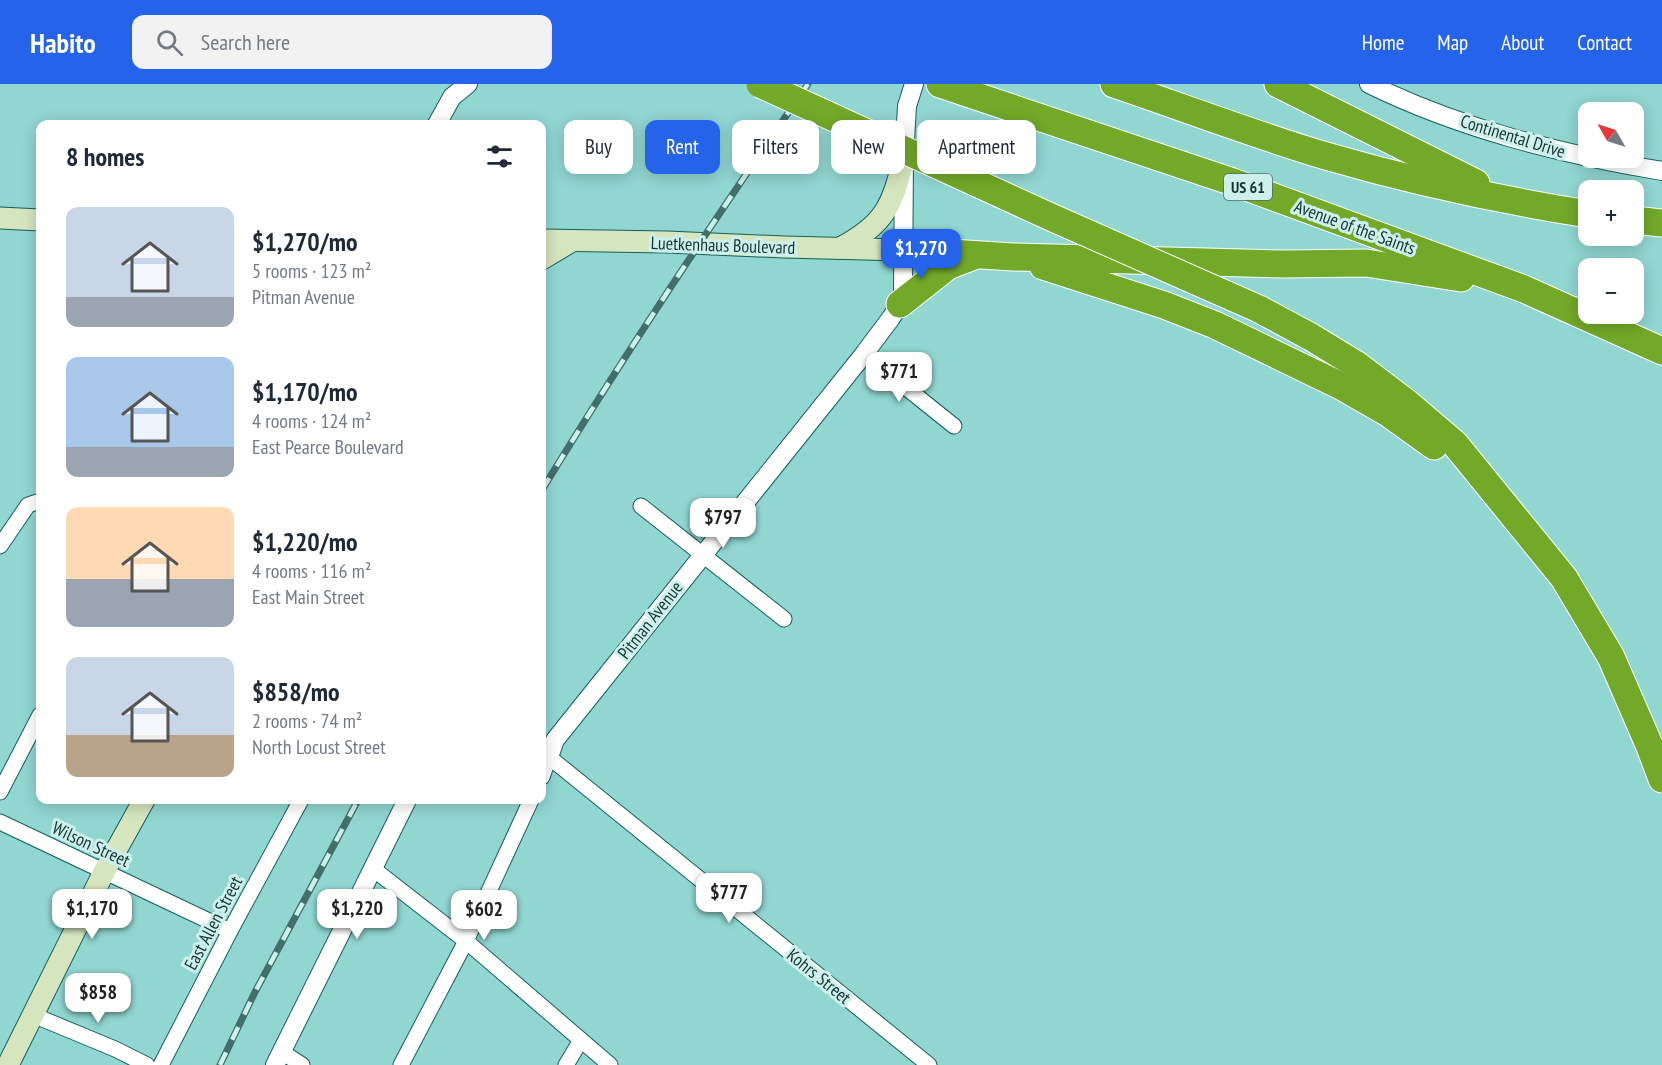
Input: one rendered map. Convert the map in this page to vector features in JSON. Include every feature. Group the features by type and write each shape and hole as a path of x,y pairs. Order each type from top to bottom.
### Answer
{"highway":[{"path":"760,84 969,181 1259,309 1357,365 1407,403 1455,444 1564,579 1611,657 1662,779"},
{"name":"Avenue of the Saints","path":"940,84 1233,182 1524,289 1662,351"},
{"path":"1114,84 1325,155 1428,183 1578,212"},
{"path":"1278,84 1509,200"},
{"path":"1644,221 1662,223"},
{"path":"904,250 1013,257 1284,264 1366,262 1524,289"},
{"path":"900,304 948,266 978,254"},
{"path":"1013,257 1164,305 1215,325 1341,386 1388,413 1500,498"}],"main road":[{"path":"840,248 865,233 884,214 891,203 899,174"},
{"path":"0,218 36,220"},
{"name":"Luetkenhaus Boulevard","path":"546,240 904,250"},
{"path":"546,257 572,241"},
{"path":"8,1065 104,872 142,804"}],"street":[{"path":"439,120 452,97 468,84"},
{"name":"Pitman Avenue","path":"905,141 907,106 914,84"},
{"name":"Continental Drive","path":"1369,84 1435,112 1528,144 1607,162 1662,171"},
{"name":"Pitman Avenue","path":"546,753 864,354 900,304 903,293 904,174"},
{"path":"864,354 954,426"},
{"path":"0,546 28,505 36,502"},
{"path":"641,506 784,619"},
{"path":"0,792 36,723"},
{"name":"Kohrs Street","path":"546,755 929,1065"},
{"name":"East Allen Street","path":"161,1065 299,804"},
{"path":"302,1065 279,1058 405,804"},
{"path":"401,1065 466,941 529,804"},
{"name":"Wilson Street","path":"0,822 230,931"},
{"path":"372,868 466,941 610,1065"},
{"path":"33,1015 147,1065"},
{"path":"566,1065 581,1040"}],"railway":[{"path":"546,484 672,285 808,84"},
{"path":"220,1065 255,992 356,804"}]}
